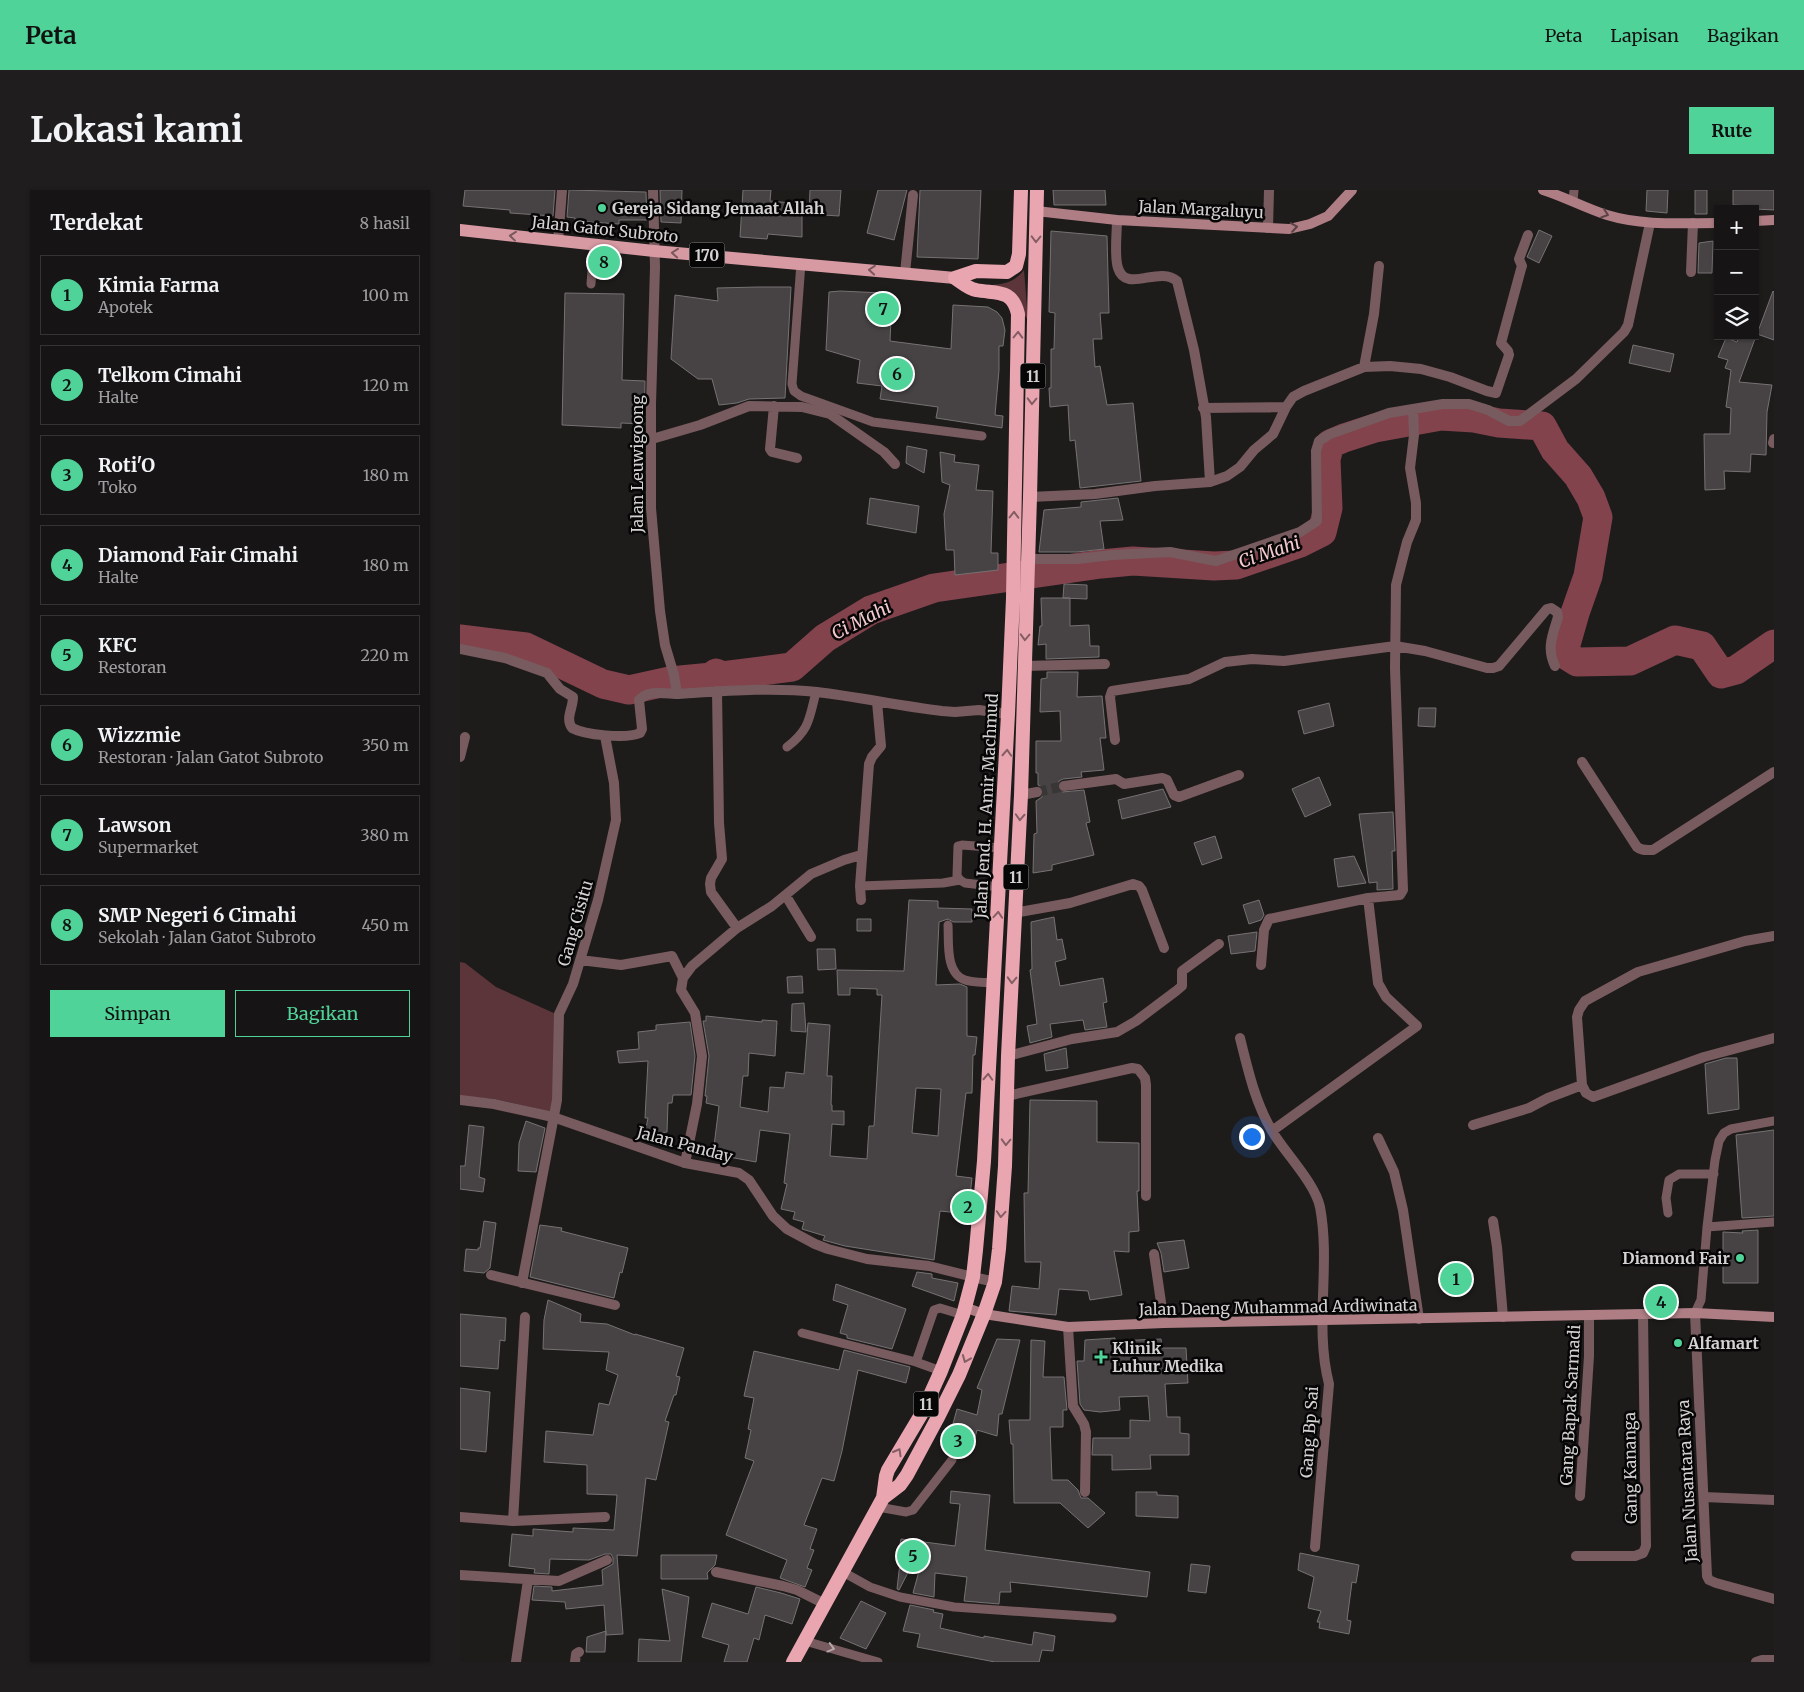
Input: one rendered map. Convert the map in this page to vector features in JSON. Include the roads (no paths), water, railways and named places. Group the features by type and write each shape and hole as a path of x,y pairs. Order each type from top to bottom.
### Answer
{"highway":[{"path":"955,278 976,271 1007,272 1016,266 1019,254 1021,190"},
{"name":"Jalan Jend. H. Amir Machmud","path":"880,1502 907,1475 938,1419 959,1375 995,1282 1005,1166 1014,913 1021,795 1030,497 1036,190"},
{"name":"Jalan Jend. H. Amir Machmud","path":"793,1662 880,1502 888,1470 922,1413 941,1371 964,1311 973,1277 984,1161 1002,848 1013,598 1018,314 1017,307 1008,296 996,292 975,290 955,278"}],"main road":[{"name":"Jalan Margaluyu","path":"1036,211 1117,220 1289,229 1310,224 1328,216 1352,190"},
{"path":"1543,190 1608,215 1650,223 1714,223"},
{"path":"1759,221 1774,220"},
{"name":"Jalan Gatot Subroto","path":"460,230 654,251 955,278"},
{"name":"Jalan Daeng Muhammad Ardiwinata","path":"964,1311 1068,1326 1695,1313 1774,1317"}],"street":[{"path":"558,240 562,190"},
{"name":"Jalan Leuwigoong","path":"653,190 651,508 655,568 665,645 677,690"},
{"path":"1268,228 1269,190"},
{"path":"905,273 913,195"},
{"path":"1117,220 1117,267 1122,276 1128,280 1135,280 1161,275 1170,276 1177,281 1194,350 1206,417 1210,482"},
{"path":"1028,561 1170,552 1216,561 1300,532 1316,521 1316,451 1319,442 1330,434 1389,413 1413,412 1458,402 1488,410 1515,422 1524,419 1576,379 1624,332 1628,325 1650,223"},
{"path":"1691,272 1693,223"},
{"path":"1488,410 1509,355 1501,342 1522,266 1519,259 1528,235"},
{"path":"1364,367 1374,314 1380,266"},
{"path":"1030,497 1095,494 1155,486 1210,482 1233,473 1254,450 1273,434 1293,397 1364,367 1390,366 1421,369 1496,393"},
{"path":"652,439 700,425 749,406 802,406 830,414 884,452 895,464"},
{"path":"774,406 770,449 772,452 797,458"},
{"path":"1203,408 1286,407"},
{"path":"1261,965 1264,930 1269,919 1368,898 1400,895 1403,890 1395,646 1396,585 1407,542 1416,520 1416,503 1410,468 1414,435 1413,412"},
{"path":"1115,740 1110,697 1112,691 1189,679 1225,662 1252,659 1284,661 1395,646 1425,651 1486,668 1493,668 1499,666 1547,609 1551,608 1557,612 1558,617 1549,646 1551,658 1555,666"},
{"path":"460,649 505,658 547,673 560,689 573,697 568,718 572,728 605,736 639,734 642,729 640,700 642,697 646,694 677,690 816,692 942,711 979,710 1008,714"},
{"path":"1024,666 1105,664"},
{"path":"717,691 719,823 722,860 711,878 710,884 711,892 737,928"},
{"path":"861,900 860,886 868,764 881,746 878,702"},
{"path":"460,757 465,736"},
{"name":"Gang Cisitu","path":"522,1283 557,1100 559,1014 573,984 598,900 616,820 614,783 605,736"},
{"path":"1582,762 1637,847 1645,850 1653,850 1774,772"},
{"path":"1064,786 1116,779 1124,784 1162,778 1167,780 1174,795 1179,797 1239,775"},
{"path":"1021,795 1037,792"},
{"path":"685,1163 697,1104 702,1056 695,1013 681,990 683,978 692,966 737,928 786,896 811,874 844,860 862,855"},
{"path":"1014,913 1070,903 1133,884 1139,886 1142,890 1164,948"},
{"path":"786,896 812,937"},
{"path":"1272,1131 1417,1026 1386,997 1378,983 1368,898"},
{"path":"1774,936 1745,942 1638,972 1585,1001 1577,1017 1582,1085 1586,1093 1593,1097 1704,1057 1774,1038"},
{"path":"1008,1056 1072,1039 1117,1032 1136,1021 1182,986 1182,971 1219,944"},
{"path":"580,960 621,965 672,956 683,978"},
{"name":"Gang Bp Sai","path":"1240,1038 1255,1098 1272,1131 1313,1190 1320,1205 1325,1263 1324,1364 1329,1384 1315,1547"},
{"path":"1007,1096 1132,1068 1138,1069 1145,1078 1146,1085 1146,1196"},
{"path":"1473,1125 1529,1108 1548,1098 1582,1085"},
{"name":"Jalan Panday","path":"460,1100 494,1104 553,1117 685,1163 739,1173 749,1180 773,1216 786,1229 828,1249 867,1259 930,1266 995,1282"},
{"path":"1378,1138 1394,1172 1403,1210 1419,1319"},
{"path":"1493,1221 1503,1317"},
{"path":"1154,1254 1164,1323"},
{"path":"491,1276 614,1305"},
{"name":"Jalan Nusantara Raya","path":"1695,1313 1706,1568 1709,1580 1774,1599"},
{"name":"Gang Kananga","path":"1576,1556 1636,1556 1643,1553 1646,1546 1643,1314"},
{"name":"Gang Bapak Sarmadi","path":"1580,1496 1589,1356 1589,1315"},
{"path":"512,1521 524,1318"},
{"path":"1068,1326 1073,1406 1084,1424 1086,1432 1085,1492"},
{"path":"1704,1497 1774,1500"},
{"path":"460,1517 512,1521 605,1517"},
{"path":"460,1575 559,1581 607,1560"},
{"path":"716,1572 790,1588 826,1604"},
{"path":"516,1662 528,1580"},
{"path":"1756,1662 1774,1660"}],"lane":[{"path":"1573,201 1574,190"},
{"path":"591,284 594,244"},
{"path":"801,264 792,384 794,391 801,396 873,422 982,436"},
{"path":"787,747 806,728 816,692"},
{"path":"1000,887 965,883 960,880 957,876 958,846 1002,848"},
{"path":"860,886 943,883 960,880"},
{"path":"948,925 950,962 955,972 964,980 994,983"},
{"path":"1695,1313 1701,1300 1707,1227 1719,1141 1724,1133 1731,1129 1774,1121"},
{"path":"1668,1214 1666,1198 1669,1180 1678,1174 1714,1174"},
{"path":"1707,1227 1774,1222"},
{"path":"916,1362 934,1310 940,1308 964,1311"},
{"path":"802,1333 916,1362 941,1371"},
{"path":"880,1502 906,1512 913,1510 952,1460"},
{"path":"843,1572 870,1587 900,1597 954,1607 1112,1618"},
{"path":"804,1641 878,1662"}],"waterway":[{"name":"Ci Mahi","path":"460,639 526,647 603,684 629,690 670,681 712,677 716,673 722,676 792,667 825,638 871,610 934,588 1133,561 1214,566 1236,565 1300,543 1322,532 1328,508 1326,459 1330,444 1375,428 1441,416 1542,426 1555,450 1578,476 1591,498 1598,517 1588,576 1565,648 1569,657 1577,662 1630,661 1675,640 1702,646 1721,674 1736,670 1774,644"}],"tunnel":[{"path":"1037,792 1064,786"}],"place":[{"name":"Gereja Sidang Jemaat Allah","path":"602,208"},
{"name":"SMP Negeri 6 Cimahi","path":"604,262"},
{"name":"Lawson","path":"883,309"},
{"name":"Wizzmie","path":"897,374"},
{"name":"Telkom Cimahi","path":"968,1207"},
{"name":"Diamond Fair","path":"1740,1258"},
{"name":"Kimia Farma","path":"1456,1279"},
{"name":"Diamond Fair Cimahi","path":"1661,1302"},
{"name":"Alfamart","path":"1678,1343"},
{"name":"Klinik Luhur Medika","path":"1101,1357"},
{"name":"Roti'O","path":"958,1441"},
{"name":"KFC","path":"913,1556"}]}
